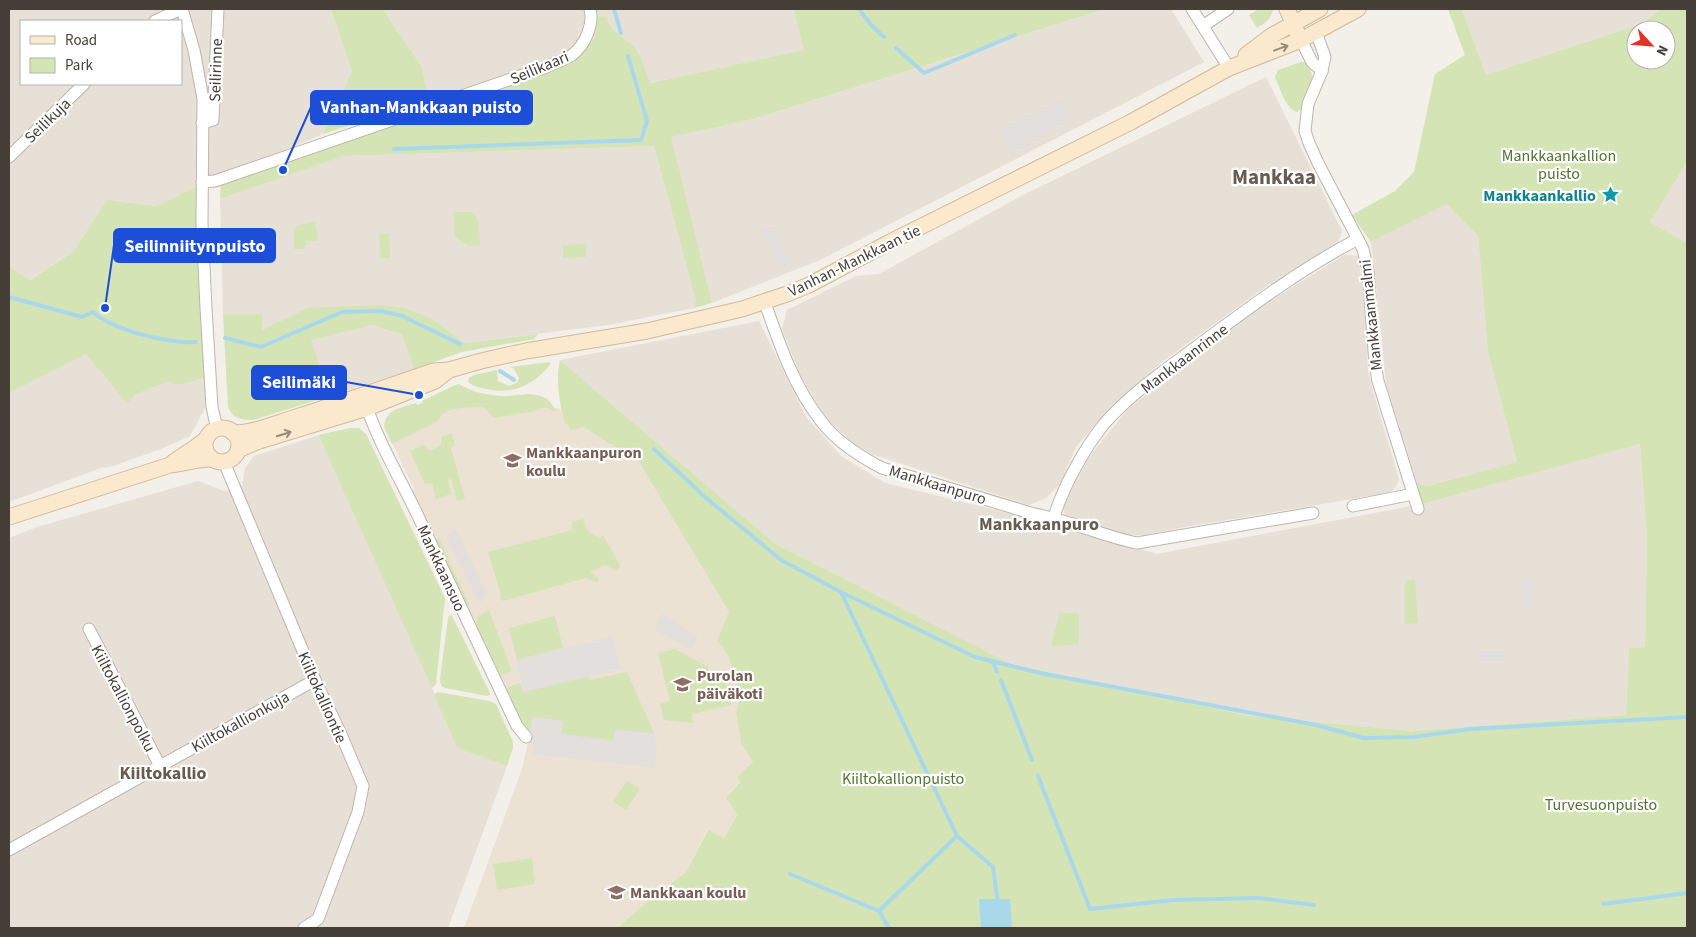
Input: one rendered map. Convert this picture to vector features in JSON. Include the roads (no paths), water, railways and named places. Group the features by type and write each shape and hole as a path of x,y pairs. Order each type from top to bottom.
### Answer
{"main road":[{"path":"1288,9 1301,40"},
{"name":"Vanhan-Mankkaan tie","path":"1229,68 1301,40 1358,9"},
{"path":"1312,11 1316,32"},
{"name":"Vanhan-Mankkaan tie","path":"238,450 365,402 433,371 449,370 517,353 647,331 765,302 809,285 1189,91 1229,68 1271,36 1294,24 1312,11"},
{"name":"Vanhan-Mankkaan tie","path":"233,433 255,430 365,402"},
{"path":"9,517 170,464 188,463 196,460 218,461 234,457 238,450 238,441 233,433 227,429 212,434 170,464"},
{"path":"212,434 205,446 207,453 218,461"}],"street":[{"path":"157,20 181,9 194,50 203,99 202,222 212,434"},
{"name":"Seilirinne","path":"202,123 214,120 218,9"},
{"name":"Seilikaari","path":"202,182 215,181 546,66 572,55 581,46 589,29 590,9"},
{"path":"1192,9 1229,68"},
{"path":"1203,26 1228,9"},
{"name":"Mankkaanmalmi","path":"1316,32 1325,57 1322,71 1308,104 1305,131 1318,163 1363,249 1368,271 1375,364 1378,380 1418,509"},
{"path":"1301,40 1312,62 1322,71"},
{"name":"Seilikuja","path":"9,157 83,85"},
{"name":"Mankkaanrinne","path":"1054,517 1060,497 1089,445 1120,408 1158,375 1272,292 1358,239"},
{"name":"Mankkaanpuro","path":"765,302 793,374 821,422 853,450 882,468 1034,514 1054,517 1121,540 1137,543 1313,513"},
{"name":"Mankkaansuo","path":"365,402 373,425 517,726 526,737"},
{"name":"Kiiltokalliontie","path":"218,461 314,680 340,732 363,786 358,812 318,919 304,928"},
{"path":"1353,506 1413,494"},
{"name":"Kiiltokallionpolku","path":"89,629 160,766"},
{"name":"Kiiltokallionkuja","path":"9,850 314,680"}],"water":[{"path":"979,899 1010,899 1012,928 981,928"}],"waterway":[{"path":"614,9 621,33"},
{"path":"859,9 871,25 884,37"},
{"path":"896,48 924,73 1015,35"},
{"path":"394,149 641,140 647,121 628,56"},
{"name":"Mankkaanpuro","path":"9,297 82,317 93,312 113,325 157,338 196,342"},
{"path":"225,338 261,347 342,312 381,311 402,316 460,344"},
{"path":"500,371 514,380"},
{"path":"654,449 705,497 781,560 841,592 975,657 1040,673 1316,725 1364,738 1414,737 1470,729 1687,717"},
{"path":"841,592 957,836 993,867 998,904"},
{"path":"993,662 997,672"},
{"path":"1001,680 1032,760"},
{"path":"1038,776 1090,909 1174,900 1259,898 1314,905"},
{"path":"790,874 879,911 957,836"},
{"path":"1603,904 1687,893"},
{"path":"879,911 889,928"}],"place":[{"name":"Vanhan-Mankkaan puisto","path":"283,170"},
{"name":"Mankkaankallio","path":"1610,195"},
{"name":"Seilinniitynpuisto","path":"105,308"},
{"name":"Seilimäki","path":"419,395"},
{"name":"Mankkaanpuron koulu","path":"512,461"},
{"name":"Purolan päiväkoti","path":"683,684"},
{"name":"Mankkaan koulu","path":"616,892"}],"district":[{"name":"Mankkaa","path":"1274,177"},
{"name":"Mankkaanpuro","path":"1039,524"},
{"name":"Kiiltokallio","path":"163,773"}],"park label":[{"name":"Mankkaankallion puisto","path":"1559,164"},
{"name":"Kiiltokallionpuisto","path":"903,778"},
{"name":"Turvesuonpuisto","path":"1601,804"}]}
